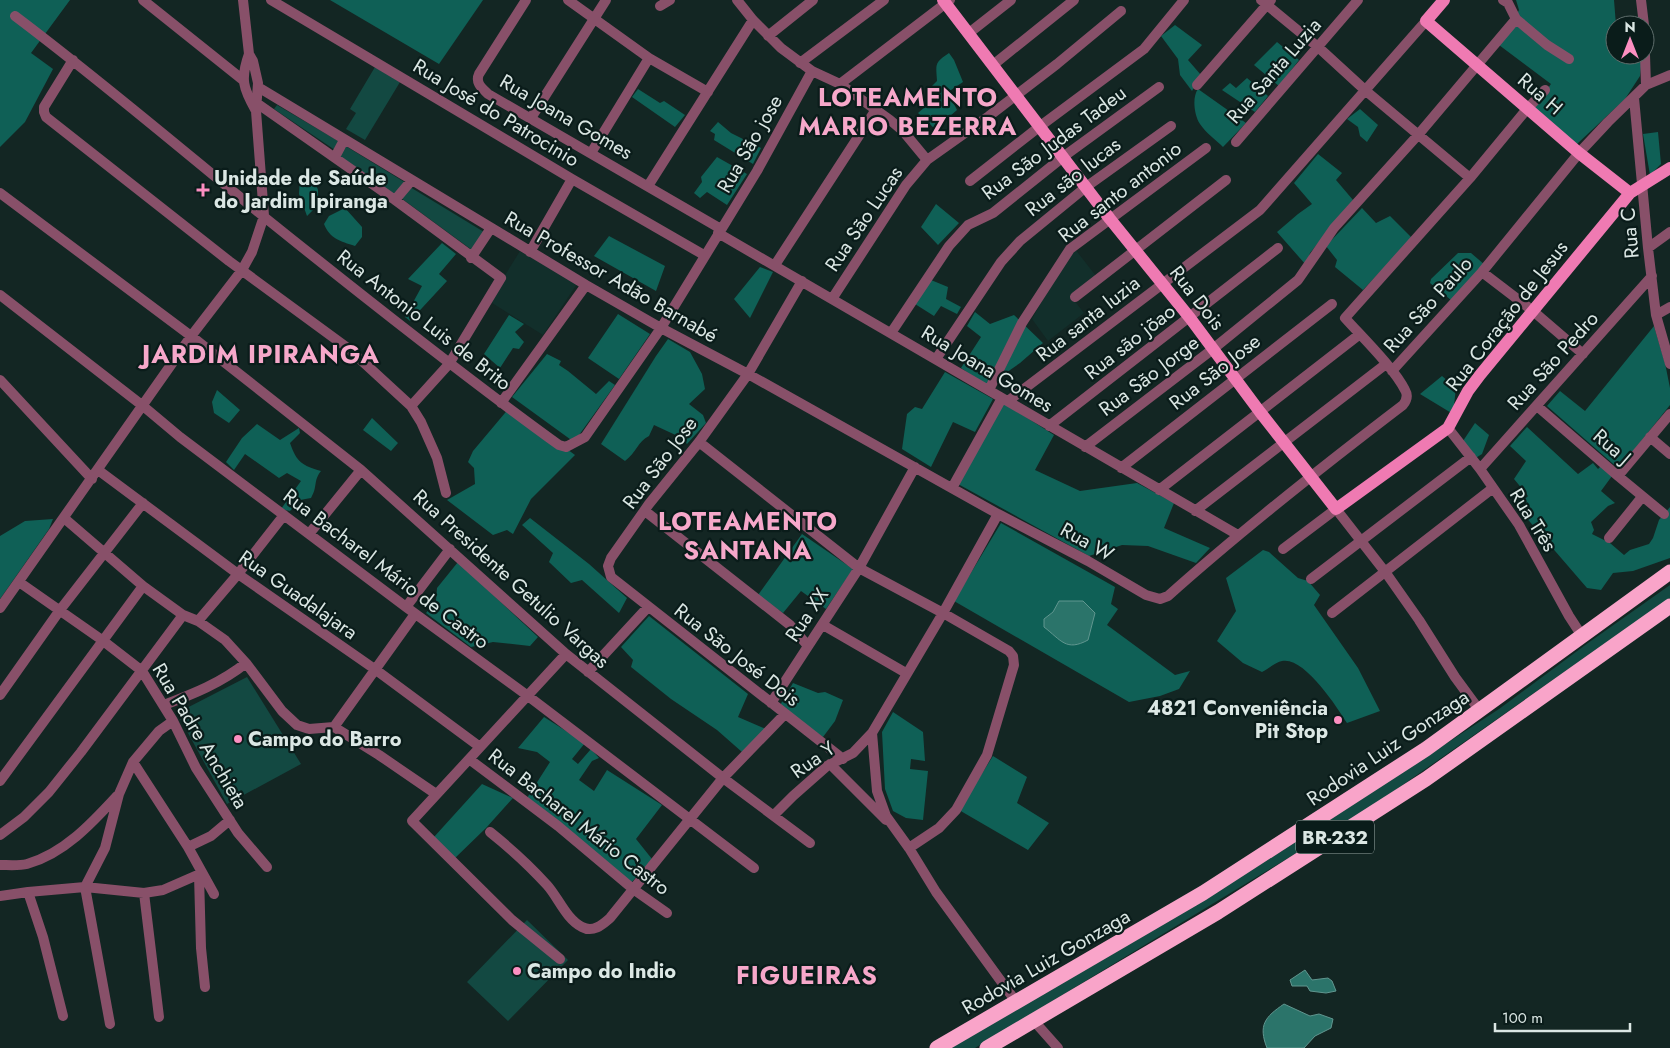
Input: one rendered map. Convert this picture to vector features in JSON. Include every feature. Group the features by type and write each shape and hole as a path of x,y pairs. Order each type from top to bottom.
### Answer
{"highway":[{"name":"Rodovia Luiz Gonzaga","path":"937,1048 1204,893 1426,749 1670,572"},
{"name":"BR-232","path":"987,1048 1218,912 1426,779 1670,606"}],"main road":[{"path":"1426,22 1444,0"},
{"name":"Rua Dois","path":"946,1 992,65 1110,219 1190,318 1336,509"},
{"name":"Rua H","path":"1426,22 1527,109 1630,193"},
{"name":"Rua Coração de Jesus","path":"1336,509 1448,428 1476,380 1630,193 1670,168"}],"street":[{"path":"143,0 243,80"},
{"path":"0,608 191,336 242,270 252,252 264,216 257,107 258,87 255,69 249,54 243,0"},
{"name":"Rua José do Patrocinio","path":"271,0 704,255"},
{"name":"Rua Joana Gomes","path":"526,0 477,78 478,83 488,94 648,186 775,266 1238,535"},
{"path":"568,0 649,58 708,92"},
{"path":"531,118 606,0"},
{"path":"660,6 670,0"},
{"path":"768,36 812,0"},
{"path":"800,63 884,0"},
{"path":"969,33 1011,0"},
{"path":"992,65 1074,0"},
{"path":"970,181 1040,126 1144,49 1184,0"},
{"name":"Rua Santa Luzia","path":"1236,142 1358,0"},
{"path":"1503,0 1508,3 1516,19 1569,59"},
{"path":"1641,0 1643,15"},
{"path":"739,1 768,36 800,63 812,71 840,84 890,120 927,160"},
{"path":"840,84 946,1"},
{"path":"1197,85 1266,2 1366,92 1470,178"},
{"name":"Rua São Lucas","path":"832,299 906,185 927,160 1057,64 1121,11"},
{"name":"Rua Antonio Luis de Brito","path":"16,16 449,364 559,445 566,447"},
{"name":"Rua São Jorge","path":"1085,446 1213,349 1302,275 1334,228 1418,135 1516,19"},
{"path":"648,186 753,20"},
{"name":"Rua santa luzia","path":"1005,400 1100,334 1162,284 1260,210 1426,22"},
{"path":"249,54 244,68 243,80 245,90 257,107 335,157 500,278 449,364 411,406"},
{"path":"591,154 649,58"},
{"path":"73,60 44,107 46,117 242,270 349,349 411,406 421,422 436,458 446,493"},
{"path":"1645,65 1646,85"},
{"name":"Rua São jose","path":"566,447 585,437 661,328 757,171 812,71"},
{"name":"Rua São Paulo","path":"1195,511 1284,443 1308,422 1389,368 1482,272 1580,153 1608,122 1646,85 1670,75"},
{"name":"Rua Professor Adão Barnabé","path":"258,87 586,285 952,488"},
{"name":"Rua São Judas Tadeu","path":"891,333 949,246 968,225 993,212 1063,157 1159,87"},
{"path":"1389,368 1345,318 1470,178 1545,90"},
{"name":"Rua C","path":"1634,98 1656,315 1670,364"},
{"path":"775,266 875,110"},
{"name":"Rua são lucas","path":"936,359 1001,262 1020,241 1086,187 1171,126"},
{"path":"335,157 344,140"},
{"name":"Rua santo antonio","path":"989,390 1022,323 1070,249 1206,148"},
{"path":"530,252 572,179"},
{"path":"1075,297 1226,180"},
{"path":"396,200 411,181"},
{"name":"Rua Presidente Getulio Vargas","path":"0,193 191,336 361,470 566,654 810,844"},
{"path":"471,258 491,228"},
{"path":"1648,248 1670,232"},
{"name":"Rua são jõao","path":"1049,426 1278,248"},
{"path":"1482,272 1533,311 1583,354"},
{"name":"Rua São Pedro","path":"1480,469 1652,276"},
{"name":"Rua São Jose","path":"611,577 608,566 611,558 644,511 699,442 748,374 802,281"},
{"path":"501,403 586,285"},
{"name":"Rua Bacharel Mário de Castro","path":"0,295 180,437 415,614 528,696 754,868"},
{"name":"Rua São Jose","path":"1121,468 1332,304"},
{"path":"1656,315 1670,307"},
{"path":"1159,490 1360,334"},
{"name":"Rua São Paulo","path":"1160,599 1168,596 1310,476 1404,405 1407,397 1406,391 1389,368"},
{"path":"0,380 92,479"},
{"path":"952,488 1005,400"},
{"name":"Rua J","path":"1537,406 1664,514"},
{"path":"1618,476 1670,414"},
{"name":"Rua Três","path":"1448,428 1520,525 1569,616 1582,636"},
{"path":"1650,437 1670,454"},
{"path":"699,442 859,568 943,613 1009,651 1013,656 1014,665 988,755 956,810 939,828 909,848"},
{"path":"1311,579 1471,457"},
{"name":"Rua XX","path":"771,703 859,568 915,467"},
{"name":"Rua Guadalajara","path":"98,470 238,574 376,670 480,747"},
{"path":"309,534 361,470"},
{"name":"Rua W","path":"952,488 1146,595 1160,599"},
{"path":"1332,614 1492,488"},
{"path":"1609,538 1642,497"},
{"path":"0,695 60,610 144,504"},
{"path":"1284,549 1336,509"},
{"name":"Rua Dois","path":"1336,509 1386,573 1419,620 1444,662 1480,711"},
{"path":"644,511 790,625 808,646"},
{"name":"Rua Y","path":"774,815 830,764 836,760 844,759 860,747 872,733 943,613 998,514"},
{"path":"198,621 284,515"},
{"path":"64,518 144,586 184,615 198,621 225,640 246,663 282,711 296,725 309,729 334,727 436,794"},
{"path":"406,607 450,548"},
{"name":"Rua São José Dois","path":"611,577 844,759"},
{"name":"Rua Padre Anchieta","path":"19,582 102,640 142,671 173,721 196,768 238,833 268,867"},
{"path":"0,781 102,640 144,586"},
{"path":"588,672 648,607"},
{"path":"334,727 415,614"},
{"path":"0,835 24,818 49,792 184,615"},
{"path":"823,625 906,673"},
{"path":"560,959 512,920 412,821 566,654"},
{"path":"164,705 203,690 232,674 246,663"},
{"path":"490,832 523,859 549,887 572,919 582,927 591,929 600,927 610,918 723,778 785,714"},
{"path":"110,1024 85,887 104,848 119,794 133,762 159,731 173,721"},
{"path":"872,733 877,791 891,825"},
{"name":"Rua Bacharel Mário Castro","path":"469,759 558,826 632,889 667,914"},
{"path":"133,762 188,848 200,874 214,894"},
{"path":"830,764 891,825 909,848 936,892 1017,1003"},
{"path":"0,865 26,864 56,850 92,822 119,794"},
{"path":"188,848 211,836 230,820"},
{"path":"0,896 85,887 144,893 163,890 200,874"},
{"path":"200,874 201,948 205,987"},
{"path":"28,892 43,937 63,1016"},
{"path":"144,893 160,1017"},
{"path":"1034,1021 1058,1048"}],"shaded area":[{"path":"0,0 70,0 31,53 53,69 25,122 0,147"},
{"path":"330,0 483,0 439,64"},
{"path":"1516,0 1614,0 1615,15 1605,15 1605,65 1641,65 1640,76 1625,99 1577,144 1534,107 1551,84 1499,45 1519,10"},
{"path":"1175,25 1202,45 1188,60 1201,75 1192,91 1180,75 1178,59 1161,36"},
{"path":"1277,42 1299,60 1279,86 1254,65"},
{"path":"949,53 963,82 948,92 957,110 935,129 918,113 934,99 929,89 937,81 937,64"},
{"path":"375,67 400,82 365,140 346,129 356,113 350,109"},
{"path":"1247,78 1268,96 1255,112 1222,90 1230,83 1236,88"},
{"path":"638,89 660,103 664,101 685,115 675,127 632,97"},
{"path":"1198,89 1246,123 1223,147 1205,130 1198,120 1194,101"},
{"path":"277,105 340,142 335,150 274,109"},
{"path":"1360,109 1378,125 1367,142 1360,136 1358,127 1347,119"},
{"path":"718,122 731,133 761,148 753,164 714,140 715,134 710,131"},
{"path":"1658,132 1661,164 1650,175 1643,134"},
{"path":"344,145 406,183 396,196 338,155"},
{"path":"1318,154 1342,173 1336,180 1353,200 1310,253 1306,265 1277,232 1312,204 1294,183"},
{"path":"717,157 747,174 727,205 707,192 700,198 694,193 702,182 701,177"},
{"path":"300,177 315,182 318,190 318,205 307,216 299,194"},
{"path":"410,187 484,232 472,250 401,198"},
{"path":"936,204 959,223 938,245 921,227"},
{"path":"345,208 362,227 362,237 355,246 332,236 324,224 329,216"},
{"path":"1362,208 1376,223 1390,216 1412,238 1363,290 1335,267 1337,260 1326,246"},
{"path":"609,236 665,266 656,291 594,256"},
{"path":"442,243 456,254 439,274 447,281 410,321 405,317 422,286 408,279"},
{"path":"1075,249 1096,276 1070,295 1084,313 1048,341 1032,319 1053,281"},
{"path":"520,251 577,284 543,335 489,301"},
{"path":"1458,253 1471,253 1485,265 1451,300 1430,283 1431,279"},
{"path":"760,267 773,272 750,318 734,299"},
{"path":"931,280 948,287 946,299 961,307 957,314 941,306 934,316 915,304"},
{"path":"975,312 990,324 1014,315 1043,343 1020,363 987,386 961,368 981,337 967,326"},
{"path":"618,314 650,334 619,379 588,358"},
{"path":"509,315 524,324 515,332 524,342 519,349 513,348 500,368 484,354"},
{"path":"1654,326 1665,363 1670,388 1670,405 1619,469 1547,406 1560,391 1585,411"},
{"path":"668,339 690,352 702,374 705,389 689,404 703,415 706,423 687,444 682,438 654,425 649,436 642,441 625,461 601,444"},
{"path":"547,354 561,361 559,365 596,394 609,381 615,385 574,442 512,397"},
{"path":"945,372 993,399 975,432 953,422 931,467 902,449 907,414 915,407 922,409"},
{"path":"1442,376 1456,388 1453,414 1420,394"},
{"path":"217,390 240,410 229,423 214,413 212,402"},
{"path":"1004,403 1054,435 1035,470 1080,491 1137,483 1174,503 1164,528 1210,548 1196,563 1148,546 1122,545 1089,556 958,484"},
{"path":"510,407 575,455 531,499 513,534 507,530 493,535 447,500 475,484 474,468 468,462 473,451"},
{"path":"372,418 398,443 391,451 363,430"},
{"path":"1475,423 1489,435 1482,454 1474,459 1463,441"},
{"path":"257,424 280,440 299,428 300,433 290,443 295,455 305,465 321,471 311,498 300,500 290,511 281,509 301,481 287,473 279,478 245,454 234,470 226,462 242,438"},
{"path":"1527,427 1578,474 1593,463 1598,469 1601,466 1612,476 1601,491 1615,503 1608,506 1591,522 1594,530 1592,534 1610,543 1624,555 1630,550 1649,544 1659,520 1670,507 1670,558 1633,571 1613,573 1601,590 1587,588 1517,507 1528,496 1514,479 1526,461 1510,446"},
{"path":"530,518 589,564 627,598 619,613 582,580 571,583 549,562 553,553 522,525"},
{"path":"53,519 49,529 0,599 0,536 25,521"},
{"path":"1001,523 1115,587 1111,604 1118,609 1107,625 1175,675 1190,671 1179,689 1160,696 1129,702 954,601"},
{"path":"802,534 853,569 826,609 801,591 783,613 758,595"},
{"path":"1263,550 1269,552 1298,578 1308,581 1320,595 1314,605 1358,668 1380,711 1347,723 1319,684 1300,666 1282,661 1262,672 1243,663 1217,641 1236,611 1226,578"},
{"path":"458,562 538,637 530,646 493,642 471,647 426,613 436,601 437,588"},
{"path":"1670,585 1670,598 1364,812 975,1048 950,1048 1140,938 1282,851 1499,709"},
{"path":"1059,601 1083,601 1095,613 1088,640 1069,645 1044,627 1044,619 1053,612"},
{"path":"649,616 748,694 738,717 766,729 742,752 717,730 671,699 631,667 633,660 621,647"},
{"name":"Campo do Barro","path":"247,677 301,764 227,804 177,713"},
{"path":"793,683 818,693 825,692 843,700 835,721 823,737 779,707"},
{"path":"893,712 923,732 925,761 911,759 910,769 928,771 923,820 906,818 893,811 885,789 882,732"},
{"path":"544,717 585,743 572,759 578,764 591,749 599,758 592,761 579,780 594,791 607,770 662,805 636,839 652,859 631,883 527,798 550,762 537,752 518,748"},
{"path":"993,756 1027,777 1017,803 1049,823 1028,850 959,810"},
{"path":"482,784 513,798 454,859 434,837"},
{"name":"Campo do Indio","path":"527,920 568,960 508,1021 467,982"},
{"path":"1305,970 1312,980 1328,978 1332,981 1336,991 1326,993 1310,991 1307,986 1292,986 1290,980"},
{"path":"1284,1004 1310,1016 1319,1014 1333,1019 1331,1028 1315,1036 1304,1048 1267,1048 1263,1027 1272,1013"}],"place":[{"name":"Unidade de Saúde do Jardim Ipiranga","path":"203,190"},
{"name":"4821 Conveniência Pit Stop","path":"1338,720"},
{"name":"Campo do Barro","path":"238,739"},
{"name":"Campo do Indio","path":"517,971"}],"district":[{"name":"LOTEAMENTO MARIO BEZERRA","path":"908,112"},
{"name":"JARDIM IPIRANGA","path":"261,354"},
{"name":"LOTEAMENTO SANTANA","path":"748,536"},
{"name":"FIGUEIRAS","path":"807,975"}]}
